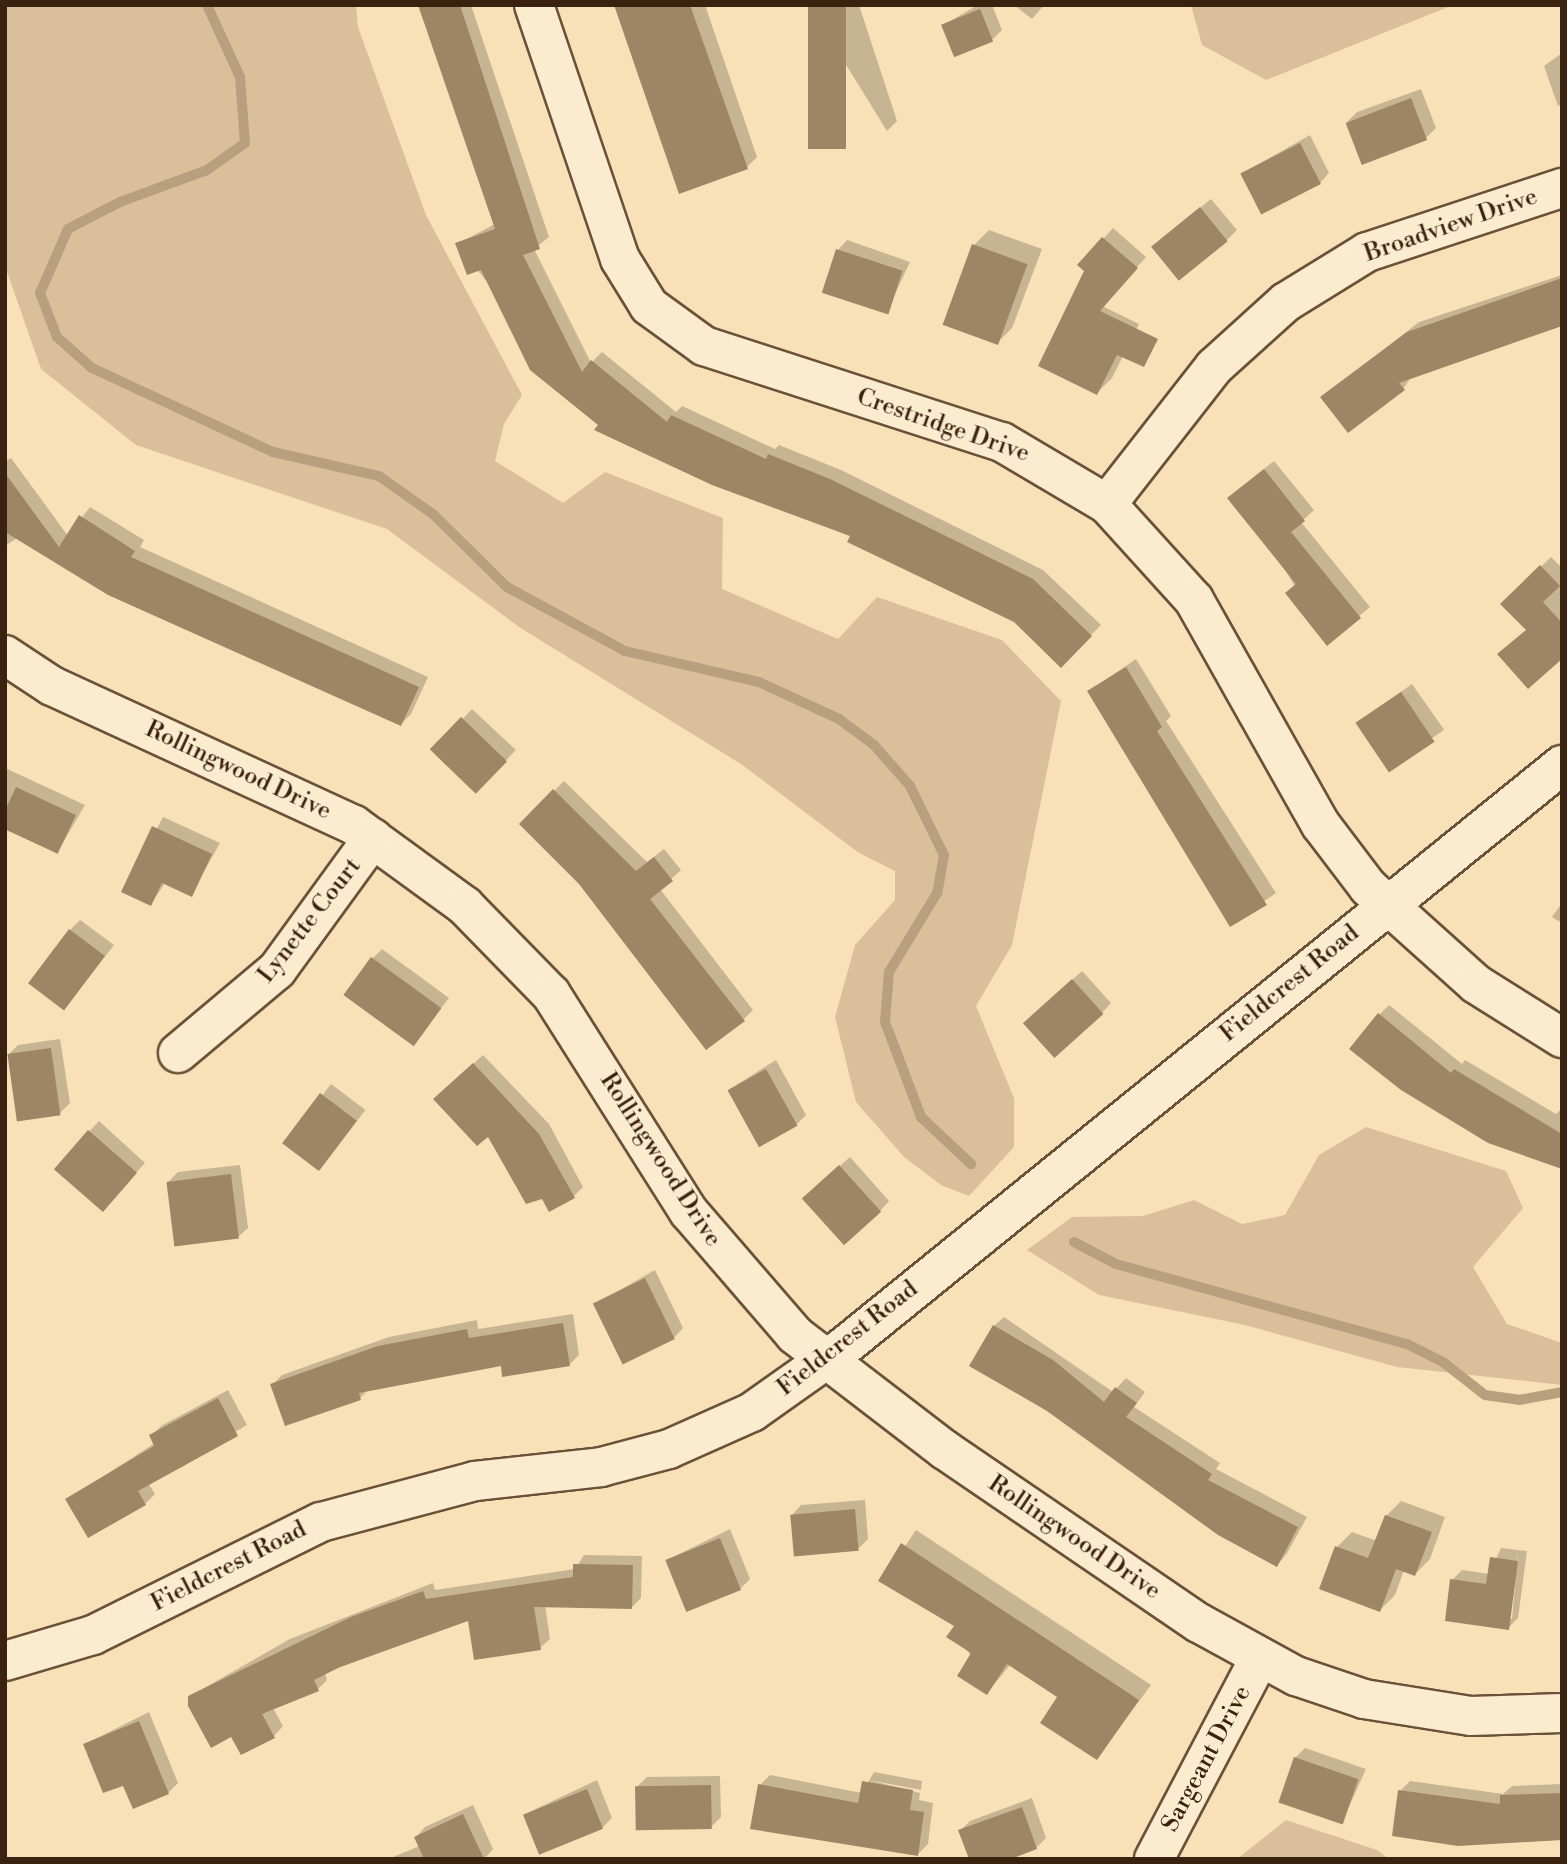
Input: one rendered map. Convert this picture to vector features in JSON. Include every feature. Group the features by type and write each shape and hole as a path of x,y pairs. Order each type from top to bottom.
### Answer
{"street":[{"name":"Crestridge Drive","path":"534,5 620,259 649,306 674,329 704,346 1002,442 1107,504 1194,600 1321,825 1385,907 1476,984 1562,1038"},
{"name":"Broadview Drive","path":"1107,504 1214,367 1286,302 1367,252 1562,188"},
{"name":"Rollingwood Drive","path":"5,655 52,685 302,798 373,838 465,906 533,973 717,1250 825,1361 945,1450 1259,1659 1399,1707 1471,1716 1562,1713"},
{"name":"Fieldcrest Road","path":"5,1661 93,1635 244,1555 374,1504 475,1481 601,1467 669,1450 752,1412 825,1361 1562,765"},
{"name":"Lynette Court","path":"178,1053 277,970 373,838"},
{"name":"Sargeant Drive","path":"1154,1859 1259,1659"}],"shaded area":[{"path":"5,5 356,5 358,27 426,215 522,395 504,424 495,461 563,503 605,472 723,518 722,589 838,639 877,597 1002,640 1061,701 1012,945 976,1006 1014,1098 1014,1147 969,1196 941,1185 904,1157 856,1102 835,1017 855,945 895,900 895,871 859,853 741,764 519,627 387,529 136,445 41,369 5,266"},
{"path":"1191,5 1453,5 1266,80 1202,45"},
{"path":"1366,1127 1506,1171 1523,1208 1473,1267 1507,1324 1562,1343 1562,1385 1397,1367 1245,1325 1099,1295 1027,1250 1072,1217 1143,1216 1194,1200 1242,1224 1285,1215 1319,1155"},
{"path":"1286,1820 1377,1850 1389,1859 1237,1859"}],"building":[{"path":"418,5 460,5 540,249 523,255 582,372 591,360 667,422 671,415 766,459 768,454 830,479 1033,579 1092,636 1061,668 1014,622 847,542 850,536 712,485 594,430 598,425 530,370 481,270 467,275 455,243 495,229"},
{"path":"614,5 690,5 748,169 679,194"},
{"path":"808,5 846,5 846,149 808,149"},
{"path":"980,9 993,41 954,57 941,25"},
{"path":"1411,98 1427,140 1362,165 1346,123"},
{"path":"1300,143 1321,184 1261,214 1240,173"},
{"path":"1200,207 1228,241 1179,281 1151,247"},
{"path":"1102,237 1138,268 1100,311 1158,339 1144,367 1117,355 1097,395 1038,366 1084,271 1077,265"},
{"path":"972,244 1027,264 998,345 943,325"},
{"path":"836,249 903,271 888,314 822,293"},
{"path":"1562,278 1562,326 1399,383 1405,390 1348,433 1320,397 1407,332"},
{"path":"1264,469 1305,521 1291,532 1361,618 1327,646 1285,593 1296,584 1227,498"},
{"path":"5,473 59,547 79,515 135,551 131,557 419,687 401,726 108,595 5,532"},
{"path":"1540,565 1560,586 1543,602 1562,623 1562,659 1528,689 1497,654 1526,630 1500,604"},
{"path":"1126,667 1162,727 1157,731 1267,905 1230,927 1087,691"},
{"path":"1401,692 1435,742 1389,772 1355,723"},
{"path":"461,717 507,761 476,794 430,749"},
{"path":"16,787 76,815 58,854 5,829 5,811"},
{"path":"553,789 636,871 654,857 673,881 650,899 745,1021 706,1050 579,884 519,824"},
{"path":"152,826 212,854 192,897 162,883 151,906 121,892"},
{"path":"69,929 105,956 64,1010 28,983"},
{"path":"371,957 441,1008 414,1046 343,995"},
{"path":"1072,979 1103,1014 1054,1058 1023,1023"},
{"path":"1378,1013 1451,1073 1454,1069 1562,1134 1562,1169 1488,1143 1401,1090 1349,1049"},
{"path":"51,1048 60,1115 17,1121 7,1054"},
{"path":"473,1063 539,1134 575,1198 549,1212 542,1199 526,1204 488,1137 477,1146 433,1099"},
{"path":"766,1069 798,1126 759,1147 728,1090"},
{"path":"320,1093 357,1121 319,1171 282,1143"},
{"path":"88,1130 137,1173 103,1212 54,1169"},
{"path":"839,1165 881,1212 844,1245 802,1198"},
{"path":"231,1174 239,1239 174,1246 166,1182"},
{"path":"645,1278 675,1339 623,1365 593,1303"},
{"path":"563,1323 570,1366 502,1377 501,1366 359,1393 361,1400 285,1426 270,1384 378,1346 467,1329 469,1338"},
{"path":"993,1325 1053,1360 1104,1402 1115,1387 1137,1403 1126,1417 1212,1474 1208,1480 1298,1527 1277,1567 1218,1535 1047,1411 969,1366"},
{"path":"218,1398 238,1436 138,1491 146,1505 88,1538 65,1499 154,1446 149,1435"},
{"path":"855,1509 859,1551 794,1557 790,1515"},
{"path":"1385,1515 1432,1532 1415,1576 1396,1569 1380,1612 1319,1589 1335,1546 1368,1558"},
{"path":"720,1538 741,1590 686,1612 665,1560"},
{"path":"901,1543 1139,1700 1097,1760 1040,1723 1057,1697 1007,1664 987,1695 957,1676 971,1653 946,1637 954,1626 878,1581"},
{"path":"1490,1557 1518,1561 1509,1630 1445,1621 1450,1579 1486,1584"},
{"path":"573,1564 633,1565 632,1609 534,1607 541,1650 474,1660 468,1621 340,1667 314,1680 319,1691 262,1714 275,1738 241,1755 231,1737 211,1748 188,1706 188,1696 351,1617 423,1591 426,1599 573,1577"},
{"path":"139,1721 169,1794 133,1809 123,1786 103,1793 83,1744"},
{"path":"1294,1757 1358,1779 1343,1825 1278,1802"},
{"path":"862,1781 913,1790 910,1810 924,1812 918,1856 750,1829 758,1784 858,1803"},
{"path":"711,1785 712,1829 636,1830 635,1786"},
{"path":"587,1789 603,1829 539,1855 523,1815"},
{"path":"1398,1790 1500,1804 1500,1795 1562,1793 1562,1840 1458,1846 1392,1836"},
{"path":"1022,1807 1037,1849 1011,1859 969,1859 958,1830"},
{"path":"463,1814 484,1859 424,1859 414,1837"}],"waterway":[{"path":"207,5 240,77 245,143 207,170 120,202 68,229 40,293 57,337 92,368 273,452 379,476 434,515 507,587 625,651 759,682 839,719 874,745 910,786 944,855 937,893 889,972 885,1022 921,1117 971,1164"},
{"path":"1074,1242 1116,1264 1407,1344 1443,1362 1485,1395 1519,1400 1562,1392"}]}
